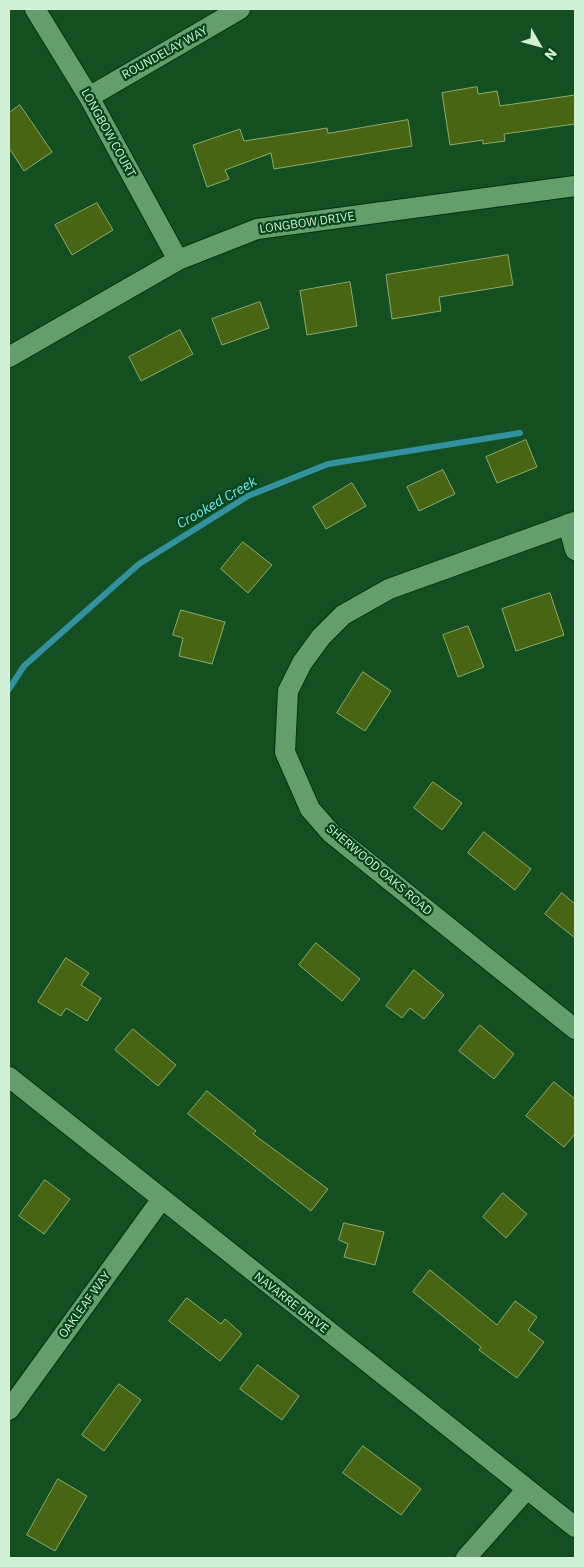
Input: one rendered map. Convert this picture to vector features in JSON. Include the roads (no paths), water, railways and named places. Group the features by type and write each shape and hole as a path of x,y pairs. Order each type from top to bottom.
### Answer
{"street":[{"name":"LONGBOW COURT","path":"35,9 89,97 178,260"},
{"name":"ROUNDELAY WAY","path":"89,97 240,9"},
{"name":"LONGBOW DRIVE","path":"9,357 178,260 257,229 575,186"},
{"path":"572,523 575,550"},
{"name":"SHERWOOD OAKS ROAD","path":"572,523 388,589 344,615 316,644 302,663 288,691 286,752 310,810 331,833 575,1030"},
{"name":"NAVARRE DRIVE","path":"9,1077 161,1200 575,1527"},
{"name":"OAKLEAF WAY","path":"9,1410 161,1200"},
{"path":"466,1558 527,1489"}],"waterway":[{"name":"Crooked Creek","path":"9,689 24,666 139,564 248,496 328,464 520,433"}]}
